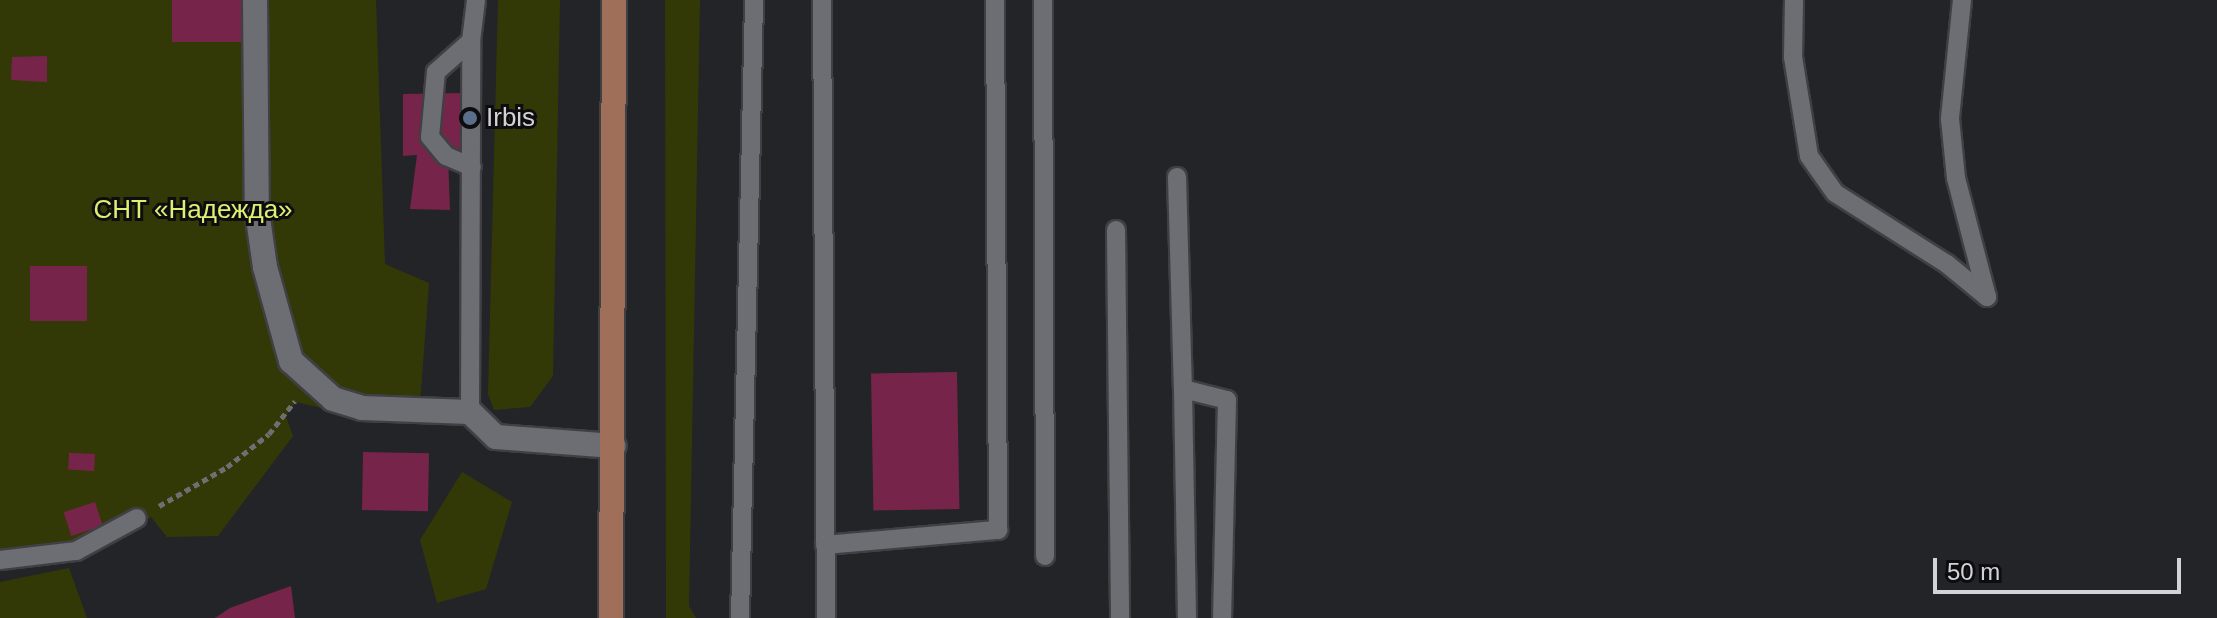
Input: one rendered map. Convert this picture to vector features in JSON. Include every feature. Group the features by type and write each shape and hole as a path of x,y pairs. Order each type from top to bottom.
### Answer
{"main road":[{"path":"611,618 614,0"}],"street":[{"path":"255,0 257,211 283,338 291,361 309,382 333,399 362,408 470,412 496,437 614,446"}],"lane":[{"path":"470,412 471,41 476,0"},
{"path":"740,618 754,0"},
{"path":"822,0 826,618"},
{"path":"825,545 998,530 995,0"},
{"path":"1043,0 1045,556"},
{"path":"1794,0 1793,57 1809,156 1835,193 1947,264 1987,297 1956,178 1950,119 1962,0"},
{"path":"471,41 436,72 430,137 446,156 472,167"},
{"path":"1177,177 1187,618"},
{"path":"1116,230 1120,618"},
{"path":"1183,389 1227,400 1222,618"},
{"path":"0,560 76,551 137,518"}],"path":[{"path":"137,518 227,467 269,434 309,382"}],"green space":[{"name":"СНТ «Надежда»","path":"0,0 376,0 385,264 429,283 420,404 371,395 368,419 296,402 286,416 293,436 218,536 167,537 151,517 77,560 0,562"},
{"path":"498,0 560,0 553,376 530,407 494,410 488,394"},
{"path":"665,0 700,0 689,606 696,618 666,618"},
{"path":"462,472 512,502 486,589 437,603 420,540"},
{"path":"69,568 87,618 0,618 0,582"}],"building":[{"path":"172,0 243,0 243,42 172,42"},
{"path":"47,56 47,82 11,80 12,57"},
{"path":"464,93 465,156 448,156 450,210 410,209 417,155 403,156 403,94"},
{"path":"30,266 87,266 87,321 30,321"},
{"path":"957,372 959,509 873,510 871,374"},
{"path":"363,452 429,453 428,511 362,510"},
{"path":"69,453 95,454 94,471 68,470"},
{"path":"95,502 103,526 71,536 64,512"},
{"path":"291,586 295,618 215,618 230,608"}],"place":[{"name":"Irbis","path":"470,118"}]}
